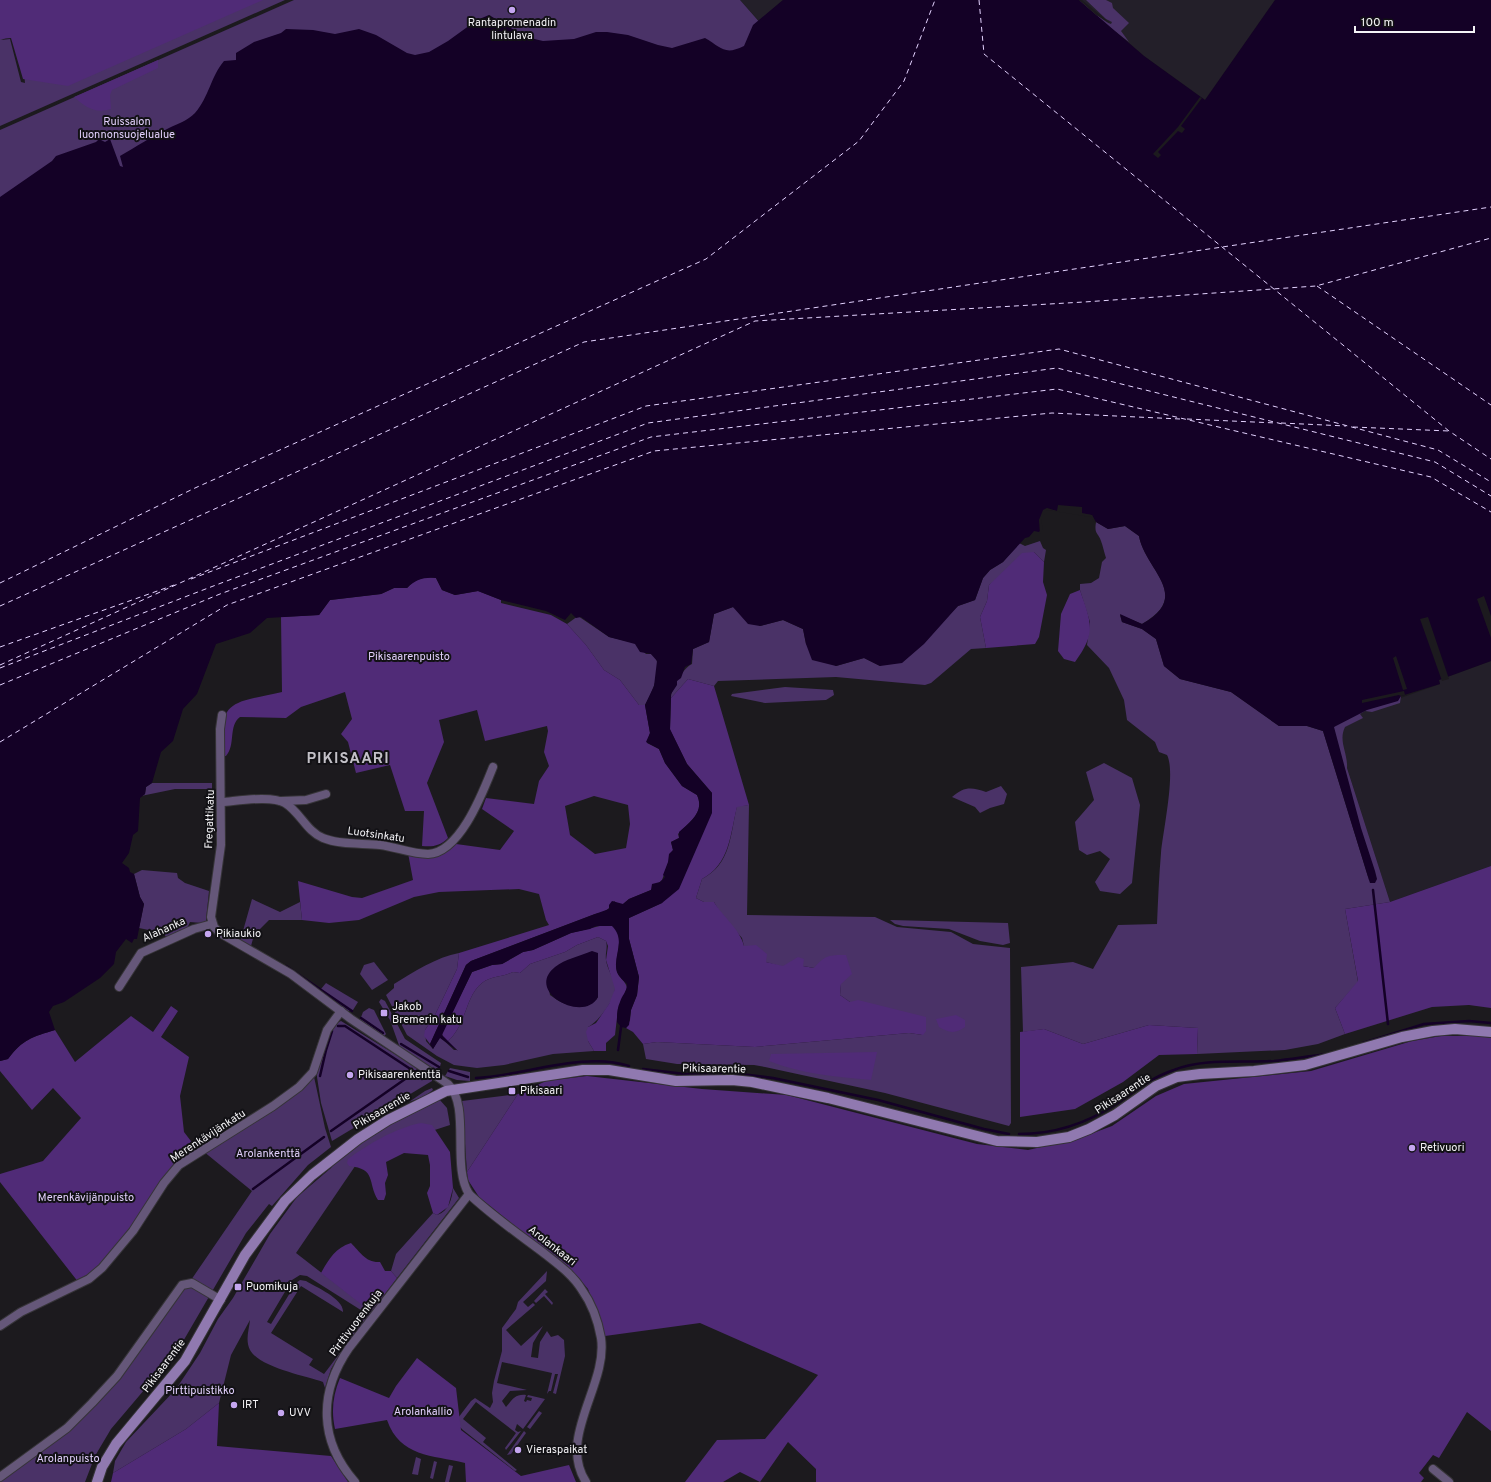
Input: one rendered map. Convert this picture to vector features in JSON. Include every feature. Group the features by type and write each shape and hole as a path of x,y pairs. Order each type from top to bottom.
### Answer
{"street":[{"name":"Fregattikatu","path":"212,924 211,917 221,845 222,802 220,729 222,715"},
{"name":"Luotsinkatu","path":"280,801 288,805 314,832 323,838 380,845 430,854 445,849 456,837 472,813 493,767"},
{"path":"222,802 268,800 296,802 326,794"},
{"path":"212,924 220,933 276,964 340,1012 454,1089 457,1101 464,1182 469,1194"},
{"name":"Alahanka","path":"119,987 141,953 194,929 212,924"},
{"name":"Merenkävijänkatu","path":"0,1326 22,1312 89,1279 102,1268 133,1231 164,1183 179,1165 274,1106 299,1087 313,1072 328,1030 340,1012"},
{"name":"Pikisaarentie","path":"97,1482 102,1467 116,1444 185,1361 221,1300 245,1255 256,1238 285,1201 312,1175 358,1139 388,1120 439,1094 454,1089 591,1070 609,1070 676,1081 732,1080 752,1082 828,1098 997,1141 1030,1143 1069,1137 1089,1129 1115,1115 1156,1086 1177,1077 1200,1074 1254,1072 1306,1065 1402,1037 1434,1031 1455,1029 1491,1032"},
{"name":"Pirttivuorenkuja","path":"355,1482 338,1460 330,1441 327,1408 328,1394 334,1374 349,1348 469,1194"},
{"name":"Arolankaari","path":"469,1194 571,1275 592,1306 601,1338 601,1348 597,1374 578,1441 578,1459 586,1482"},
{"path":"0,1477 67,1428 92,1403 117,1376 182,1285 192,1283 221,1300"},
{"path":"1432,1469 1449,1482"}],"shaded area":[{"path":"740,0 783,0 759,21"},
{"path":"783,0 1079,0 1144,56 1205,100 1275,0 1491,0 1491,661 1439,680 1440,684 1401,696 1398,701 1367,710 1334,727 1361,828 1375,871 1377,879 1375,883 1370,883 1323,731 1307,726 1279,726 1231,692 1180,679 1164,666 1156,639 1142,629 1122,622 1120,614 1142,624 1157,614 1164,603 1165,593 1162,582 1143,548 1139,536 1125,526 1108,529 1096,522 1092,515 1050,510 1047,508 1039,520 1041,529 1039,532 1034,531 1029,537 1025,538 1003,562 990,570 983,578 975,600 958,606 924,644 902,663 880,666 864,658 836,666 812,660 806,644 803,629 783,620 760,626 748,624 733,607 714,614 709,642 693,649 691,664 685,667 681,678 677,681 677,685 671,694 670,729 687,764 712,793 712,813 679,889 662,903 629,918 629,939 639,977 637,995 631,1010 629,1025 626,1028 621,1027 617,1022 618,1007 627,984 617,972 616,960 619,943 618,937 612,926 596,926 590,929 571,933 533,950 523,952 502,964 492,965 472,972 442,1035 458,1051 440,1038 433,1049 430,1044 466,965 471,961 609,909 609,905 612,901 623,904 629,899 651,890 652,884 660,882 665,877 663,875 668,862 669,854 673,850 671,842 679,838 679,832 698,812 699,801 697,795 682,786 665,763 659,749 646,742 650,733 645,705 654,686 657,661 651,654 640,652 635,644 609,637 581,617 576,618 571,613 565,620 546,611 501,600 478,591 455,595 442,590 436,578 424,578 414,582 407,588 394,588 381,594 330,600 319,615 267,618 250,633 216,644 197,694 183,709 173,741 161,752 152,783 146,787 145,794 140,798 138,831 133,835 129,853 122,863 129,868 130,872 134,874 140,897 144,904 137,939 134,939 132,943 126,939 116,952 114,964 100,978 64,1002 53,1006 49,1012 55,1030 28,1040 18,1047 8,1059 0,1061 0,197 52,161 56,156 96,142 99,139 105,142 110,139 120,166 123,167 120,156 156,134 186,120 195,113 204,100 216,73 224,61 236,60 236,53 254,42 281,33 286,29 313,30 335,34 359,29 376,35 407,53 415,55 429,52 448,41 477,20 489,15 526,37 543,41 574,39 596,32 607,32 628,35 672,48 705,38 723,49 732,50 744,46 753,25"},
{"path":"1079,0 1275,0 1205,100 1144,56"},
{"path":"1491,661 1491,866 1390,902 1334,727 1367,710 1440,684 1439,680"},
{"path":"592,951 598,953 598,997 591,1004 581,1007 570,1006 560,1002 551,995 547,986 547,977 559,964"}],"green space":[{"name":"Ruissalon luonnonsuojelualue","path":"0,0 285,0 0,126","holes":["8,37 15,37 23,62 25,83 21,82 10,39 1,40"]},
{"name":"Ruissalon luonnonsuojelualue","path":"0,0 263,0 68,86 23,79 11,38 0,39"},
{"name":"Ruissalon luonnonsuojelualue","path":"294,0 740,0 778,43 721,82 217,128 0,230 0,130"},
{"path":"1074,0 1089,6 1101,18 1111,24 1112,22 1106,19 1086,0 1106,0 1112,3 1113,8 1129,23 1121,31 1129,42"},
{"path":"158,60 158,68 112,90 110,95 111,109 100,111 91,109 74,97"},
{"path":"1096,522 1108,529 1125,526 1139,536 1149,560 1162,582 1165,592 1164,603 1157,613 1142,624 1120,615 1122,622 1142,629 1156,639 1164,666 1180,679 1231,692 1279,726 1307,726 1323,731 1369,880 1363,839 1331,729 1350,714 1401,696 1400,703 1372,712 1365,711 1360,714 1363,718 1345,727 1342,737 1347,768 1390,902 1345,909 1358,982 1335,1008 1345,1034 1318,1044 1285,1050 1197,1054 1198,1028 1149,1025 1083,1044 1044,1029 1023,1032 1021,967 1073,962 1093,969 1118,925 1157,924 1161,853 1170,788 1169,763 1167,755 1159,752 1155,742 1127,720 1124,700 1109,668 1087,645 1090,622 1080,590 1080,584 1091,583 1099,578 1102,562 1106,558 1100,538 1096,531"},
{"path":"1040,541 1043,548 1046,550 1044,562 1034,552 989,585 987,601 980,617 986,648 971,649 931,683 925,685 836,677 718,681 714,686 688,679 671,698 678,678 685,669 692,664 693,649 709,642 714,614 733,607 760,626 783,620 803,629 806,644 836,666 864,658 880,666 946,617 958,606 975,600 983,578 990,570 1003,562 1019,543 1025,546"},
{"path":"1034,552 1044,562 1043,582 1047,595 1039,637 1035,644 986,648 980,617 987,601 989,585 1022,553"},
{"name":"Pikisaarenpuisto","path":"426,577 436,578 442,590 455,595 478,591 501,600 501,603 551,615 567,624 586,645 604,670 620,680 639,705 645,705 650,733 647,743 659,749 665,763 682,786 697,795 699,801 699,807 695,817 678,834 679,838 671,842 673,850 662,880 651,890 629,899 623,904 618,904 614,901 608,909 604,911 471,961 466,965 430,1044 424,1036 425,1030 435,1015 457,969 459,953 549,925 546,920 539,894 519,889 439,892 414,897 359,920 329,923 302,920 298,881 352,897 362,898 413,880 408,853 428,855 439,854 445,852 456,844 500,850 514,831 482,809 486,798 534,804 539,781 549,766 544,752 548,731 547,726 485,741 477,710 439,720 444,742 427,783 448,838 439,844 430,846 422,846 424,811 405,811 390,765 356,773 348,742 341,734 352,719 345,692 301,707 286,718 240,717 234,725 231,747 226,756 224,756 222,737 223,723 226,713 232,706 252,698 282,692 281,617 319,615 330,600 381,594 394,588 407,588 414,581","holes":["594,796 628,805 630,824 626,848 595,854 570,835 565,806"]},
{"path":"1080,590 1087,611 1090,627 1087,643 1075,662 1064,659 1058,651 1061,614 1070,594"},
{"path":"578,616 609,637 635,643 646,654 651,654 656,658 657,676 653,689 645,705 639,705 620,680 604,670 586,645 567,624"},
{"path":"688,679 714,686 749,805 737,807 724,857 711,873 702,879 696,898 704,902 714,902 739,934 744,946 756,945 767,954 766,962 783,966 798,957 804,959 803,966 814,968 824,958 835,955 846,955 852,974 841,984 840,995 850,1002 858,1000 926,1017 926,1031 923,1035 909,1033 755,1047 657,1042 643,1044 633,1032 626,1028 630,1020 631,1010 637,995 639,977 629,939 629,918 662,903 712,793 687,764 670,730 671,698"},
{"path":"785,687 833,690 834,695 826,700 765,703 731,696 732,694"},
{"path":"1104,763 1132,778 1140,805 1132,883 1120,894 1100,891 1095,882 1110,859 1100,851 1087,855 1079,850 1075,822 1094,800 1086,772"},
{"path":"152,783 212,783 212,789 175,789 141,796 145,794 146,787"},
{"path":"1001,786 1007,794 1004,804 980,813 975,807 952,797 956,793 968,788 986,792"},
{"path":"749,805 747,915 875,917 897,927 951,932 973,944 1010,948 1011,1123 1009,1126 885,1093 765,1067 754,1065 677,1064 646,1059 643,1044 657,1042 755,1047 909,1033 923,1035 850,1002 840,995 841,984 814,968 803,966 783,967 766,962 744,946 742,938 721,914 714,902 704,902 696,898 702,879 712,873 724,857 728,848 737,806"},
{"path":"1491,866 1491,1008 1469,1005 1432,1007 1345,1034 1335,1008 1358,981 1345,909 1390,902"},
{"path":"142,870 177,873 178,878 185,883 209,891 206,921 202,923 190,922 186,931 167,938 163,933 139,928 144,904 140,897 134,874"},
{"path":"252,899 280,912 300,902 302,920 269,920 254,935 251,946 241,940 241,938"},
{"path":"890,920 1008,923 1010,943 1003,945 980,941 949,929 903,926 895,924"},
{"path":"608,924 614,927 618,932 619,945 616,966 619,976 627,988 618,1009 615,1035 606,1043 606,1051 594,1051 588,1041 586,1032 588,1027 596,1023 609,1004 615,989 606,960 608,946 606,941 598,937 577,945 565,952 530,964 520,973 513,972 489,979 482,983 472,995 459,1027 454,1035 447,1042 443,1038 442,1033 472,972 492,965 502,964 523,952 533,950 571,933"},
{"path":"598,937 606,941 607,963 615,986 615,991 610,1003 597,1020 588,1027 588,1041 594,1051 553,1054 504,1065 477,1068 454,1065 437,1056 407,1035 386,995 394,988 394,984 417,970 434,961 459,953 457,969 435,1015 425,1030 426,1041 433,1049 440,1037 454,1050 457,1050 447,1042 459,1027 472,995 482,983 489,979 513,972 520,973 530,964 565,952 577,945","holes":["598,954 598,997 596,1000 577,1005 562,1003 550,995 547,979"]},
{"path":"374,962 388,980 372,990 360,974 364,965"},
{"path":"326,983 358,1002 353,1010 348,1011 321,989"},
{"path":"381,999 385,1001 405,1039 441,1063 439,1070 433,1069 400,1048 390,1020 379,1002"},
{"name":"Merenkävijänpuisto","path":"171,1006 178,1011 161,1037 189,1057 180,1096 184,1132 200,1153 179,1165 118,1249 79,1283 0,1182 0,1174 43,1161 81,1118 53,1088 32,1110 0,1071 0,1061 8,1059 18,1047 28,1040 55,1030 75,1062 131,1016 153,1032"},
{"path":"369,1008 374,1010 386,1034 384,1036 360,1020 363,1012"},
{"path":"956,1015 965,1020 965,1027 958,1031 952,1032 946,1031 939,1027 936,1019"},
{"path":"341,1021 432,1077 432,1081 332,1141 321,1103 317,1069 333,1025"},
{"path":"1149,1025 1198,1028 1197,1054 1159,1055 1123,1082 1075,1109 1020,1117 1020,1032 1044,1029 1083,1044"},
{"path":"1441,1036 1481,1036 1491,1038 1491,1431 1467,1412 1439,1458 1433,1455 1419,1473 1424,1478 1421,1482 816,1482 816,1469 788,1442 760,1482 740,1472 723,1482 685,1482 717,1440 765,1439 818,1375 700,1323 605,1336 588,1289 577,1276 479,1197 468,1180 467,1172 518,1094 546,1081 587,1076 702,1089 787,1095 977,1144 1028,1150 1077,1139 1112,1126 1156,1096 1184,1084 1311,1071 1412,1041"},
{"path":"877,1052 871,1080 807,1072 769,1061 771,1054"},
{"path":"450,1068 470,1072 470,1081 457,1080 445,1076"},
{"path":"313,1072 325,1128 331,1147 308,1165 272,1206 269,1204 246,1233 178,1350 111,1429 95,1456 85,1482 0,1482 0,1479 96,1403 175,1297 189,1283 252,1191 203,1151 274,1106"},
{"path":"432,1088 433,1090 425,1096 409,1102 425,1091"},
{"path":"518,1094 467,1172 462,1101"},
{"name":"Pirttipuistikko","path":"439,1099 447,1108 450,1125 364,1153 296,1253 372,1312 349,1341 348,1337 364,1312 307,1276 300,1275 292,1280 267,1322 271,1324 296,1283 300,1280 306,1281 322,1290 339,1303 343,1312 301,1286 271,1333 313,1359 309,1365 324,1374 343,1349 331,1369 325,1388 323,1382 272,1366 255,1356 250,1350 248,1342 250,1320 231,1355 219,1403 186,1429 113,1473 115,1461 126,1442 176,1389 200,1353 218,1319 233,1298 270,1234 297,1197 331,1168 338,1158 392,1122"},
{"path":"421,1123 432,1125 450,1152 453,1188 448,1207 437,1215 433,1213 427,1193 430,1186 430,1165 428,1155 404,1153 386,1162 388,1175 385,1183 386,1194 384,1200 378,1200 368,1173 364,1170 349,1166 347,1163 348,1159 383,1137 411,1125"},
{"path":"453,1188 459,1198 397,1278 391,1271 396,1254 433,1213 437,1215 447,1208 451,1200"},
{"path":"351,1243 367,1259 380,1262 385,1271 391,1271 397,1278 371,1312 321,1273 337,1251 345,1245"},
{"path":"547,1271 546,1281 523,1302 528,1307 533,1303 535,1305 506,1330 521,1346 543,1326 533,1343 531,1357 538,1358 540,1342 547,1331 551,1337 558,1335 564,1340 565,1356 556,1394 553,1393 558,1374 555,1374 551,1391 547,1394 552,1373 502,1362 497,1383 527,1390 510,1391 502,1401 506,1407 519,1395 526,1395 524,1401 526,1402 527,1400 531,1401 532,1398 527,1397 528,1395 545,1399 523,1429 517,1424 515,1430 518,1432 521,1431 506,1450 505,1448 516,1433 476,1402 463,1419 486,1438 483,1442 517,1470 515,1471 463,1430 460,1427 458,1418 475,1398 490,1408 493,1402 492,1393 494,1381 502,1351 502,1328 516,1309 518,1302"},
{"path":"545,1289 548,1292 545,1294 553,1303 552,1305 544,1296 536,1303 534,1301"},
{"name":"Arolankallio","path":"417,1358 456,1388 461,1430 521,1476 569,1465 576,1482 466,1482 465,1463 429,1456 409,1448 400,1441 393,1432 387,1420 335,1429 333,1403 340,1378 389,1398"},
{"path":"219,1403 217,1446 331,1456 348,1482 111,1482 113,1473 186,1429"},
{"path":"539,1411 542,1413 530,1429 527,1427"},
{"path":"524,1431 526,1433 511,1454 507,1455"},
{"path":"416,1457 421,1459 418,1475 412,1474"},
{"path":"434,1461 437,1462 433,1479 430,1478"},
{"path":"449,1465 453,1466 449,1482 445,1482"}],"pier":[{"path":"1079,0 1082,0 1110,23 1096,15"},
{"path":"1200,97 1202,98 1181,126 1185,129 1182,133 1178,131 1158,152 1161,155 1158,158 1153,154 1178,127"},
{"path":"1058,505 1082,507 1082,513 1092,515 1096,524 1091,517 1047,510 1041,520 1043,529 1040,534 1039,520 1043,510 1047,508 1057,511"},
{"path":"1484,596 1491,616 1491,638 1477,599"},
{"path":"1428,617 1449,679 1442,681 1420,619"},
{"path":"1396,656 1407,689 1403,690 1393,658"},
{"path":"1404,691 1405,695 1362,703 1362,700"}],"waterway":[{"path":"1373,890 1388,1024"},
{"path":"286,966 352,1011"},
{"path":"361,1018 383,1033"},
{"path":"1363,1043 1424,1024 1469,1021 1491,1023"},
{"path":"338,1026 345,1026 418,1074 422,1079"},
{"path":"618,1050 621,1027"},
{"path":"320,1076 332,1031"},
{"path":"401,1044 439,1067"},
{"path":"1019,1134 1032,1134 1058,1130 1082,1122 1105,1111 1158,1076 1186,1066 1210,1062 1274,1061 1328,1054"},
{"path":"476,1078 593,1061 611,1062 629,1066"},
{"path":"643,1069 685,1074 741,1074 773,1078 878,1100 984,1129 1009,1134"},
{"path":"331,1131 418,1070"},
{"path":"449,1071 468,1077"},
{"path":"253,1189 324,1137"}],"ferry route":[{"path":"0,583 195,488 706,259 859,141 904,81 935,0"},
{"path":"979,0 984,54 1449,431 1491,459"},
{"path":"0,606 584,342 1491,207"},
{"path":"0,665 755,321 1084,302 1316,286 1491,238"},
{"path":"1317,286 1491,405"},
{"path":"191,579 646,406 1059,349 1438,450 1491,482"},
{"path":"0,668 216,585 648,423 1057,368 1435,462 1491,496"},
{"path":"0,685 220,594 651,437 1057,389 1431,477 1491,512"},
{"path":"0,742 227,605 654,451 1052,413 1180,419"},
{"path":"1187,419 1276,423"},
{"path":"1281,423 1346,426"},
{"path":"1353,427 1449,431"},
{"path":"0,647 177,584"}],"place":[{"name":"Rantapromenadin lintulava","path":"512,10"},
{"name":"Pikiaukio","path":"208,934"},
{"name":"Jakob Bremerin katu","path":"384,1013"},
{"name":"Pikisaarenkenttä","path":"350,1075"},
{"name":"Pikisaari","path":"512,1091"},
{"name":"Retivuori","path":"1412,1148"},
{"name":"Puomikuja","path":"238,1287"},
{"name":"IRT","path":"234,1405"},
{"name":"UVV","path":"281,1413"},
{"name":"Vieraspaikat","path":"518,1450"}],"district":[{"name":"PIKISAARI","path":"348,759"}],"park label":[{"name":"Arolankenttä","path":"268,1154"},
{"name":"Arolanpuisto","path":"68,1459"}]}
